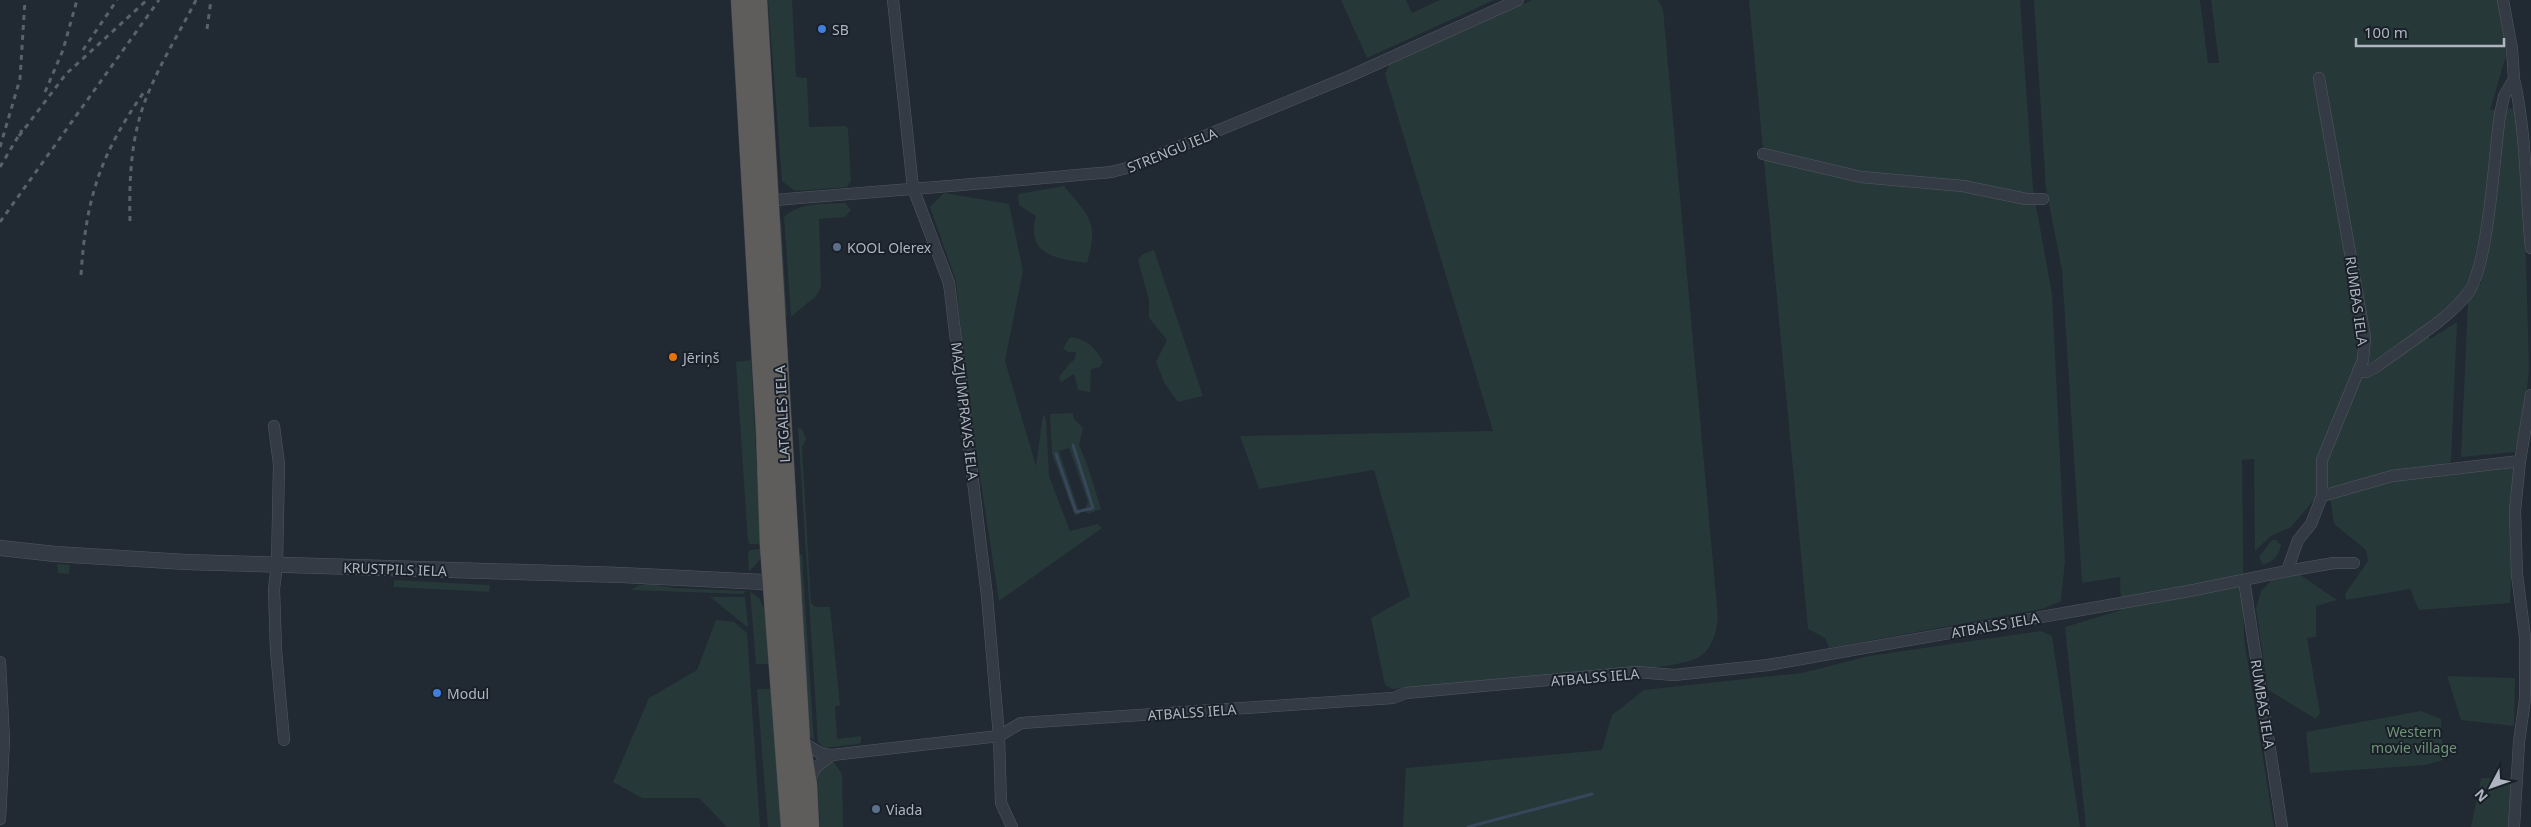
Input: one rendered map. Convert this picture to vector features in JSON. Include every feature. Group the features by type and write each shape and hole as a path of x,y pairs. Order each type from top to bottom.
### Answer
{"highway":[{"name":"LATGALES IELA","path":"740,0 761,202"},
{"name":"LATGALES IELA","path":"757,0 770,546 782,583 800,741 807,785 809,827"},
{"name":"LATGALES IELA","path":"782,583 791,827"}],"street":[{"name":"MAZJUMPRAVAS IELA","path":"893,0 914,188 949,283 988,596 999,736 1001,803 1012,827"},
{"name":"STRENGU IELA","path":"761,202 1005,182 1111,172 1127,168 1333,83 1518,0"},
{"path":"2503,0 2512,49 2514,79 2521,110 2526,151 2526,190 2531,248"},
{"name":"RUMBAS IELA","path":"2287,570 2298,540 2311,524 2322,496 2322,460 2363,360 2365,338 2319,78"},
{"path":"2358,371 2366,372 2376,367 2456,307 2468,293 2476,278 2485,236 2504,96 2514,79"},
{"path":"1763,154 1861,177 1938,183 2026,199 2043,199"},
{"path":"2514,827 2519,742 2525,699 2526,637 2514,544 2520,461 2531,395"},
{"path":"274,426 279,464 277,565 274,589 275,624 284,740"},
{"path":"2322,496 2392,476 2520,461"},
{"name":"KRUSTPILS IELA","path":"0,548 114,558 277,565 621,575 782,583"},
{"name":"ATBALSS IELA","path":"800,741 822,754 832,755 999,736 1021,723 1393,698 1406,693 1617,674 1642,672 1674,675 1768,665 2244,580 2287,570 2334,563 2354,563"},
{"name":"RUMBAS IELA","path":"2244,580 2282,827"},
{"path":"0,662 4,740 0,819"},
{"path":"807,785 816,768 832,755"}],"green space":[{"path":"768,0 792,0 796,77 807,78 809,127 846,126 848,129 851,181 847,187 795,191 782,181"},
{"path":"1341,0 1406,0 1412,13 1440,0 1494,0 1367,58"},
{"path":"1532,0 1658,0 1663,9 1718,618 1716,629 1711,645 1704,654 1679,664 1640,669 1392,689 1385,685 1371,618 1410,596 1374,470 1259,489 1240,436 1493,431 1385,74 1389,65"},
{"path":"1749,0 2020,0 2033,189 2052,294 2065,561 2061,601 2042,609 1829,648 1825,638 1808,629"},
{"path":"2034,0 2200,0 2208,63 2219,63 2211,0 2500,0 2506,56 2490,110 2515,108 2525,226 2529,368 2526,402 2515,452 2461,457 2468,303 2481,283 2491,229 2481,229 2472,271 2461,294 2423,326 2430,339 2457,322 2451,462 2440,465 2441,475 2516,465 2510,603 2419,610 2410,589 2346,600 2345,594 2368,561 2366,550 2334,524 2330,497 2314,500 2291,527 2271,536 2255,551 2254,459 2242,460 2244,639 2274,827 2086,827 2065,627 2121,610 2120,577 2082,583 2062,270 2046,189"},
{"path":"1064,186 1086,213 1090,221 1092,238 1087,263 1055,257 1046,253 1039,247 1035,239 1036,216 1019,205 1018,194"},
{"path":"944,193 1009,204 1023,271 1005,361 1036,466 1043,414 1046,419 1049,476 1070,531 1098,524 1102,528 999,601 966,385 956,281 930,207"},
{"path":"845,203 851,210 845,217 819,219 821,287 816,296 791,317 784,217 790,212 805,206"},
{"path":"781,218 787,317 783,313 779,223"},
{"path":"1154,250 1203,396 1178,402 1165,384 1156,362 1167,340 1149,318 1149,300 1138,260 1143,254"},
{"path":"1070,337 1090,345 1103,362 1100,367 1091,369 1090,392 1078,390 1074,374 1061,382 1059,377 1075,359 1076,352 1068,352 1063,349"},
{"path":"751,360 761,544 750,544 748,541 736,362"},
{"path":"1073,413 1074,419 1083,428 1079,445 1101,509 1088,514 1084,510 1088,502 1069,448 1059,451 1080,514 1075,516 1052,454 1050,414"},
{"path":"798,428 802,429 806,439 802,447 811,603 815,607 830,607 840,706 835,706 837,739 861,736 859,744 824,748 818,742"},
{"path":"2272,540 2276,540 2281,545 2280,549 2275,558 2263,565 2259,557"},
{"path":"761,549 761,556 758,562 749,571 748,553 750,550"},
{"path":"797,553 802,555 814,741 809,735 799,589 801,573"},
{"path":"57,564 70,565 69,574 58,573"},
{"path":"2299,574 2337,600 2316,606 2316,637 2307,638 2320,713 2316,719 2268,690 2256,609 2261,591 2272,580"},
{"path":"394,580 490,585 489,592 394,587"},
{"path":"650,584 674,588 746,591 743,594 631,590 639,585"},
{"path":"750,591 759,598 765,610 769,664 756,664"},
{"path":"710,597 745,597 748,626 746,626"},
{"path":"716,620 734,622 747,633 760,827 727,827 699,798 642,798 613,782 649,698 697,670"},
{"path":"2041,631 2052,636 2080,827 1403,827 1406,768 1602,750 1612,715 1644,690 1802,673 1869,656"},
{"path":"2447,676 2515,678 2514,726 2461,720"},
{"path":"757,689 771,689 781,827 768,827"},
{"name":"Western movie village","path":"2421,711 2441,719 2443,760 2426,765 2310,773 2306,732"},
{"path":"833,761 842,774 843,827 820,827 817,776 823,765"},
{"path":"2481,778 2512,778 2509,827 2471,827"}],"waterway":[{"path":"1056,454 1076,512 1093,508 1073,445"},
{"path":"1468,827 1592,794"}],"railway":[{"path":"0,147 20,79 25,0"},
{"path":"45,92 63,50 77,0"},
{"path":"83,50 117,0"},
{"path":"19,136 66,74 147,0"},
{"path":"0,222 159,0"},
{"path":"130,221 132,154 139,121 155,78 196,0"},
{"path":"207,29 211,0"},
{"path":"81,275 87,223 98,178 116,136 144,92"},
{"path":"0,167 22,130"}],"place":[{"name":"SB","path":"822,29"},
{"name":"KOOL Olerex","path":"837,247"},
{"name":"Jēriņš","path":"673,357"},
{"name":"Modul","path":"437,693"},
{"name":"Viada","path":"876,809"}]}
